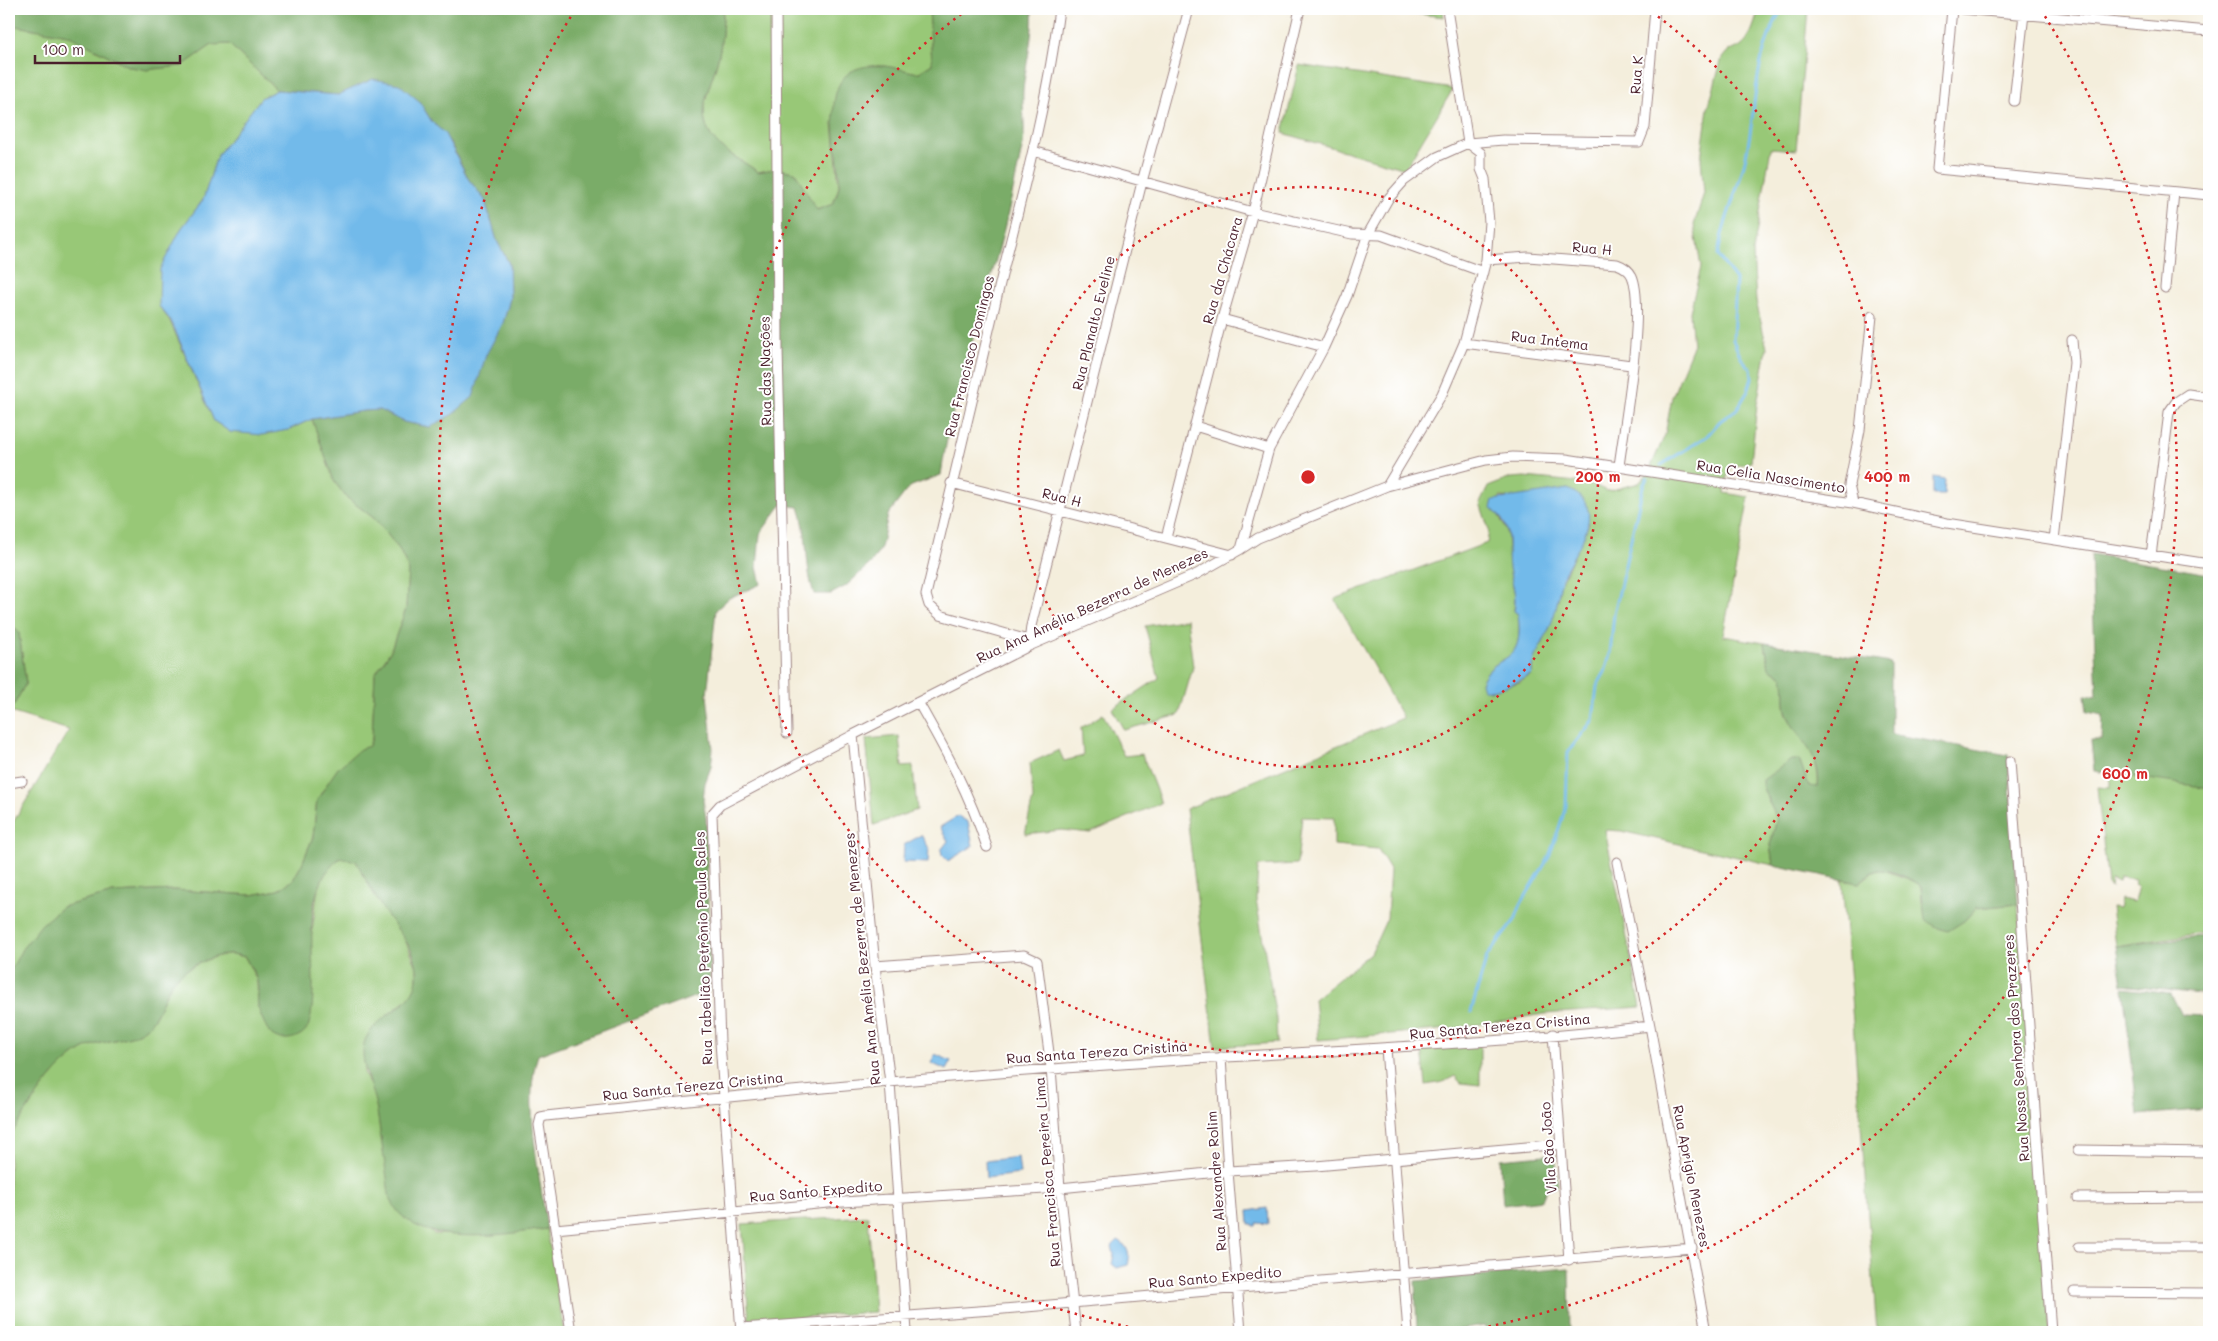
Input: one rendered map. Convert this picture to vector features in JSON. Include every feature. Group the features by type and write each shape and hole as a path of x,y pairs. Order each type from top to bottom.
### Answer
{"street":[{"name":"Rua das Nações","path":"776,9 778,349 787,733"},
{"name":"Rua Francisco Domingos","path":"1029,643 945,616 929,605 926,595 951,483 1033,151 1053,56 1059,9"},
{"name":"Rua Planalto Eveline","path":"1029,643 1060,510 1142,182 1188,9"},
{"name":"Rua da Chácara","path":"1166,538 1222,319 1253,212 1300,9"},
{"path":"1387,486 1442,394 1464,343 1486,260 1489,222 1485,179 1481,169 1481,153 1468,143 1447,9"},
{"name":"Rua K","path":"1468,143 1531,140 1639,142 1645,127 1655,9"},
{"path":"1952,9 1937,169 2209,195"},
{"path":"1962,9 2209,31"},
{"path":"2014,101 2024,14"},
{"path":"1241,549 1268,449 1324,347 1347,296 1368,234 1388,198 1404,181 1438,157 1468,143"},
{"path":"1033,151 1253,212 1352,234 1381,235 1483,272"},
{"path":"2165,288 2174,192"},
{"name":"Rua H","path":"1486,260 1528,257 1617,264 1625,267 1632,275 1636,294 1634,346 1631,364"},
{"path":"1853,502 1848,485 1860,430 1872,316"},
{"path":"1222,319 1324,347"},
{"path":"2054,540 2074,363 2072,340"},
{"name":"Rua Intema","path":"1464,343 1631,364"},
{"path":"1619,466 1631,364"},
{"path":"2151,556 2169,412 2176,402 2188,394 2209,397"},
{"path":"1195,426 1268,449"},
{"name":"Rua Celia Nascimento","path":"1241,549 1258,538 1387,486 1486,460 1513,457 1566,459 1619,466 1853,502 1947,523 2209,564"},
{"name":"Rua H","path":"951,483 1232,554"},
{"name":"Rua Ana Amélia Bezerra de Menezes","path":"908,1332 890,1082 875,966 853,735 1029,643 1197,574 1241,549"},
{"path":"918,702 959,776 987,847"},
{"name":"Rua Tabelião Petrônio Paula Sales","path":"741,1330 720,1042 712,814 720,806 853,735"},
{"name":"Rua Nossa Senhora dos Prazeres","path":"2010,761 2051,1332"},
{"path":"9,783 22,781"},
{"name":"Rua Aprigio Menezes","path":"1617,862 1650,1026 1706,1332"},
{"name":"Rua Francisca Pereira Lima","path":"875,966 1029,955 1037,961 1051,1068 1060,1188 1076,1332"},
{"name":"Rua Santa Tereza Cristina","path":"555,1229 539,1125 540,1117 724,1096 1051,1068 1386,1048 1650,1026"},
{"name":"Vila São João","path":"1553,1034 1569,1260"},
{"path":"1386,1048 1408,1332"},
{"name":"Rua Alexandre Rolim","path":"1222,1057 1228,1171 1241,1332"},
{"name":"Rua Santo Expedito","path":"555,1229 898,1198 1060,1188 1228,1171 1316,1166 1561,1144"},
{"path":"2078,1150 2209,1152"},
{"path":"2078,1198 2209,1197"},
{"path":"555,1229 571,1332"},
{"path":"2078,1247 2209,1247"},
{"name":"Rua Santo Expedito","path":"741,1330 906,1315 1073,1304 1692,1248"},
{"path":"2074,1292 2209,1293"}],"green space":[{"path":"9,9 723,9 720,49 705,102 705,122 708,132 724,150 758,172 775,169 795,172 817,210 833,204 839,188 834,108 837,90 845,76 860,68 884,66 918,73 932,64 929,9 1032,9 1031,39 1023,90 1023,144 1000,245 952,416 941,475 909,487 888,515 881,548 872,562 846,586 831,594 814,594 799,507 781,505 760,534 757,567 761,584 729,598 716,610 707,695 713,749 711,767 705,783 703,800 706,818 710,991 538,1055 534,1073 532,1117 547,1229 508,1234 461,1236 439,1233 419,1227 402,1216 391,1200 377,1111 364,1065 363,1046 373,1029 407,1000 417,981 417,969 408,945 384,911 356,861 340,858 325,874 317,893 313,914 312,936 312,1004 307,1029 297,1037 285,1039 273,1036 269,1032 258,1007 256,978 245,957 234,954 220,955 197,964 177,977 154,1019 146,1028 125,1038 95,1044 64,1063 43,1087 9,1138 9,974 22,949 42,924 62,907 113,893 174,890 252,895 278,890 293,880 313,837 317,800 338,768 360,749 369,746 372,738 375,674 390,652 406,609 408,568 399,549 375,519 346,497 334,481 312,419 380,410 404,422 430,427 453,414 503,323 510,298 509,264 497,241 485,200 469,180 450,142 432,122 419,101 348,91 338,95 277,90 229,44 212,45 182,66 147,70 130,67 68,35 17,26 9,31"},
{"path":"723,9 929,9 932,64 918,73 884,66 850,72 833,123 839,187 833,204 816,210 795,172 775,169 758,172 724,150 708,132 704,112 705,102 720,49"},
{"path":"1379,9 1443,9 1444,17"},
{"path":"1759,9 1808,9 1796,150 1771,148 1753,252 1756,301 1767,348 1757,404 1751,462 1732,467 1727,477 1725,493 1749,497 1723,636 1765,643 1769,668 1783,677 1787,715 1814,759 1818,773 1818,788 1809,786 1799,760 1763,789 1777,819 1770,845 1773,865 1621,831 1605,830 1641,1007 1544,1014 1450,1029 1318,1040 1314,999 1371,953 1387,918 1390,869 1378,849 1334,845 1334,818 1302,817 1297,864 1258,866 1256,899 1276,1018 1277,1043 1215,1047 1186,809 1403,718 1335,599 1487,543 1489,530 1480,503 1488,487 1511,478 1525,477 1588,483 1608,491 1639,483 1648,473 1665,435 1672,397 1693,346 1690,312 1701,267 1694,225 1704,193 1701,159 1708,108 1722,58 1728,51 1735,49 1746,41","holes":["1568,489 1589,524 1560,585 1558,599 1549,627 1543,643 1533,658 1532,674 1520,682 1489,691 1481,683 1494,666 1513,652 1517,644 1519,632 1518,614 1514,611 1515,595 1510,572 1507,531 1498,514 1500,497 1518,498"]},
{"path":"17,26 68,35 130,67 182,66 212,45 229,44 277,90 261,98 217,156 203,200 181,229 159,306 170,321 214,421 230,432 288,430 312,419 334,481 346,497 375,519 399,549 408,568 406,609 390,652 375,674 372,738 369,746 327,784 317,800 313,837 293,880 278,890 252,895 174,890 113,893 62,907 9,974 9,829 69,730 10,712 26,683 19,633 9,622 9,31"},
{"path":"1299,65 1453,89 1405,169 1283,133"},
{"path":"2091,554 2209,574 2209,788 2094,771 2091,740 2102,740 2103,715 2087,712 2085,695 2097,696"},
{"path":"1187,619 1193,667 1179,715 1124,730 1112,709 1159,678 1145,626"},
{"path":"9,622 19,633 26,683 10,712"},
{"path":"1765,643 1891,663 1891,734 2008,755 2018,904 1976,908 1964,921 1948,931 1940,929 1925,920 1921,886 1895,873 1877,870 1859,883 1773,865 1770,845 1777,819 1763,789 1763,780 1791,760 1799,760 1809,786 1818,787 1818,776 1817,766 1809,749 1788,716 1785,706 1783,677 1769,668"},
{"path":"1103,714 1124,756 1142,754 1161,803 1090,833 1062,830 1025,834 1033,798 1030,763 1059,750 1064,761 1083,756 1081,728"},
{"path":"899,736 902,767 913,766 917,810 874,825 866,739"},
{"path":"2110,773 2209,787 2209,932 2116,946 2111,907 2118,908 2120,899 2134,902 2138,886 2134,884 2135,880 2120,877 2119,882 2111,880 2110,888 2108,885 2097,787 2110,788"},
{"path":"340,858 356,861 385,912 402,933 417,967 417,986 412,995 376,1025 364,1072 375,1097 391,1200 434,1234 491,1235 547,1229 564,1332 9,1332 9,1138 43,1087 64,1063 88,1047 125,1038 146,1028 154,1019 177,977 205,960 229,954 245,957 257,981 258,1008 311,939 317,894 326,869"},
{"path":"1881,869 1914,881 1921,886 1922,903 1964,921 1976,908 2018,904 2049,1332 1877,1332 1842,880 1859,883 1873,872"},
{"path":"2209,935 2209,995 2122,985 2116,946"},
{"path":"2123,988 2171,994 2182,1015 2209,1016 2209,1109 2138,1115"},
{"path":"1480,1045 1480,1085 1461,1083 1455,1076 1443,1082 1426,1085 1422,1049"},
{"path":"1555,1154 1558,1186 1547,1188 1542,1200 1503,1205 1500,1159"},
{"path":"868,1216 875,1312 749,1321 742,1224"},
{"path":"1569,1268 1570,1332 1486,1332 1485,1326 1443,1332 1417,1332 1415,1281"}],"water":[{"path":"373,79 399,84 419,101 432,122 445,134 469,180 485,200 497,241 509,264 510,298 503,323 486,355 473,397 453,414 430,427 404,422 380,410 312,419 288,430 262,435 230,432 214,421 171,321 159,306 160,269 181,229 203,200 217,156 261,98 277,90 338,95"},
{"path":"1933,477 1945,479 1944,495 1933,495"},
{"path":"1568,489 1580,497 1587,506 1589,517 1587,528 1562,579 1554,615 1534,660 1532,674 1502,688 1483,690 1481,683 1487,673 1513,651 1517,644 1519,632 1518,614 1514,611 1515,596 1510,573 1507,531 1504,523 1491,508 1493,500"},
{"path":"958,816 968,822 973,846 948,861 942,855 941,850 948,841 940,827"},
{"path":"921,835 929,848 928,863 903,862 904,845"},
{"path":"935,1054 951,1061 946,1070 931,1063"},
{"path":"1018,1157 1020,1174 986,1178 985,1161"},
{"path":"1267,1208 1268,1224 1257,1223 1256,1226 1253,1226 1253,1224 1249,1224 1248,1211"},
{"path":"1118,1240 1126,1247 1129,1258 1128,1265 1117,1268 1112,1264 1114,1254 1112,1246"}],"waterway":[{"path":"1661,465 1706,437 1720,421 1737,409 1748,391 1752,378 1751,369 1741,358 1733,340 1736,280 1718,256 1723,230 1746,156 1761,63 1766,45 1782,9"},
{"path":"1471,1012 1487,956 1515,920 1521,904 1549,857 1558,831 1566,806 1568,752 1593,720 1597,686 1605,672 1610,654 1614,614 1643,486 1647,478"}]}
